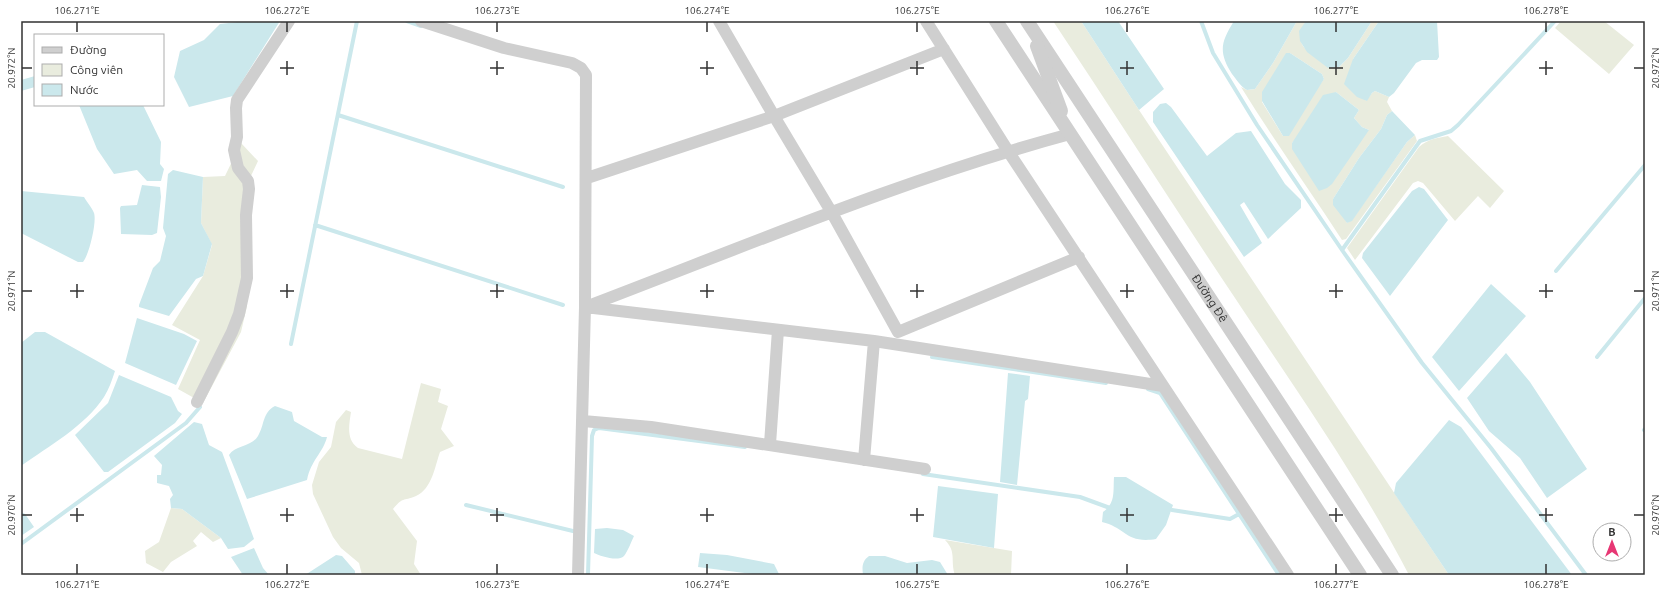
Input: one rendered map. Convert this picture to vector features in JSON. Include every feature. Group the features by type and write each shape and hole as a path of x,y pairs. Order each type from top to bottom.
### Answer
{"street":[{"path":"197,402 232,332 239,314 247,278 246,215 249,189 248,181 238,168 234,150 237,137 237,100 289,21"},
{"path":"422,21 504,48 572,63 581,68 586,75 588,86 585,307 578,575"},
{"path":"926,21 1008,151 1288,575"},
{"path":"996,21 1360,575"},
{"path":"723,22 774,116 832,213 898,332 894,345"},
{"path":"1028,22 1070,134"},
{"name":"Đường Đê","path":"1028,22 1392,575"},
{"path":"587,178 774,116 944,49"},
{"path":"585,307 832,213 1008,151 1070,134"},
{"path":"898,332 1079,257"},
{"path":"585,307 874,340 894,345 1163,386"},
{"path":"770,444 778,330"},
{"path":"864,460 874,340"},
{"path":"583,421 651,427 770,444 925,469"}],"green space":[{"path":"1053,21 1081,21 1449,575 1409,575 1369,503 1325,433 1210,261"},
{"path":"1297,21 1306,21 1301,31 1303,46 1315,56 1339,67 1348,58 1372,21 1379,21 1353,59 1366,101 1375,91 1389,97 1387,102 1392,111 1387,115 1381,129 1359,158 1333,199 1347,223 1352,220 1407,142 1415,135 1417,141 1346,239 1342,240 1241,87 1247,90 1255,89 1273,63","holes":["1290,53 1322,74 1324,79 1283,136 1262,102","1336,92 1359,110 1354,118 1362,127 1369,130 1292,143"]},
{"path":"1561,21 1604,21 1634,45 1609,74 1555,28"},
{"path":"1448,136 1504,191 1490,208 1478,196 1455,221 1423,183 1418,181 1413,183 1355,260 1347,248 1419,147 1422,144 1436,138"},
{"path":"241,143 258,161 250,178 247,306 241,332 203,403 178,389 200,340 172,325 203,276 212,245 201,223 203,177 225,176"},
{"path":"421,383 441,389 438,402 448,406 441,429 454,446 440,452 432,477 426,488 416,496 401,501 393,509 417,541 414,564 421,575 362,575 359,563 341,548 333,537 313,494 312,485 319,462 331,447 336,422 346,410 351,412 349,432 354,445 358,448 402,459"},
{"path":"171,508 182,509 221,538 213,542 201,532 193,541 197,546 171,562 163,572 146,563 145,551 159,542"},
{"path":"945,540 1012,551 1011,575 955,575 951,549"}],"water":[{"path":"246,21 280,21 233,96 189,107 174,77 180,51 204,40 220,24"},
{"path":"1081,21 1118,21 1164,89 1139,110"},
{"path":"1234,21 1297,21 1273,63 1255,89 1247,90 1242,87 1232,74 1223,53 1226,35"},
{"path":"1306,21 1372,21 1348,58 1339,67 1328,68 1307,52 1300,41 1299,31"},
{"path":"1379,21 1437,21 1439,57 1437,60 1422,60 1416,63 1394,93 1389,97 1375,91 1367,101 1357,97 1344,84 1353,59"},
{"path":"1286,53 1290,53 1322,74 1324,79 1289,136 1283,136 1262,101 1262,92"},
{"path":"34,76 34,87 21,91 21,80"},
{"path":"1336,92 1359,110 1354,118 1362,127 1369,130 1332,184 1319,191 1292,149 1292,143 1323,95"},
{"path":"1166,103 1171,107 1207,156 1236,133 1251,131 1285,184 1301,200 1301,208 1268,239 1244,202 1240,205 1262,243 1244,257 1153,122 1153,112 1160,104"},
{"path":"79,106 143,106 161,142 160,164 164,169 161,181 147,181 137,170 114,174 97,149"},
{"path":"1392,111 1415,135 1407,142 1352,221 1347,223 1333,205 1333,199 1359,158 1381,129 1387,115"},
{"path":"173,170 203,177 201,223 212,244 203,276 196,279 169,316 139,307 139,305 153,268 160,261 166,236 163,228 168,174"},
{"path":"142,185 160,187 161,197 157,233 152,235 121,234 120,208 121,206 137,205"},
{"path":"1419,187 1424,189 1448,220 1390,296 1362,258 1363,253 1412,191"},
{"path":"21,191 84,197 95,217 90,246 83,262 78,262 21,233"},
{"path":"1491,284 1526,316 1459,391 1432,357"},
{"path":"137,318 184,334 197,341 176,385 125,363"},
{"path":"35,332 45,332 115,371 104,397 87,417 66,435 21,466 21,343"},
{"path":"1506,353 1530,382 1587,469 1547,498 1520,458 1489,431 1467,398"},
{"path":"1008,373 1030,376 1028,399 1025,401 1017,485 1000,482"},
{"path":"119,375 171,397 178,411 182,414 175,423 108,472 104,472 75,435 108,403"},
{"path":"275,406 292,412 294,421 322,437 327,437 323,448 311,467 307,480 247,499 229,455 235,449 255,440 260,432 266,415"},
{"path":"1449,420 1461,427 1572,575 1449,575 1394,493 1396,483"},
{"path":"194,422 202,424 209,445 222,452 254,539 244,547 228,549 221,538 182,509 171,508 170,499 173,495 169,486 157,483 157,475 161,475 162,465 154,456"},
{"path":"1114,477 1126,477 1173,505 1166,525 1156,539 1138,539 1126,534 1110,524 1102,522 1103,512 1112,501 1114,492"},
{"path":"938,486 998,494 994,548 933,537"},
{"path":"21,512 25,514 34,527 21,536"},
{"path":"607,528 623,530 634,536 624,556 621,558 609,558 594,553 595,529"},
{"path":"254,548 263,568 269,575 243,575 231,557"},
{"path":"700,553 727,555 774,564 779,574 760,575 698,567"},
{"path":"336,555 342,556 355,571 355,575 305,575"},
{"path":"869,556 885,556 907,563 932,560 940,562 948,575 863,575 863,564"}],"waterway":[{"path":"291,344 357,21"},
{"path":"407,21 421,26"},
{"path":"1201,21 1213,53 1257,125 1342,250 1422,363 1491,448 1586,575"},
{"path":"1342,250 1420,141 1451,131 1458,125 1555,21"},
{"path":"338,115 563,187"},
{"path":"1556,271 1645,165"},
{"path":"315,225 563,305"},
{"path":"1597,357 1645,298"},
{"path":"932,357 1106,383"},
{"path":"1148,389 1160,393 1279,575"},
{"path":"21,544 186,423 200,407"},
{"path":"588,575 592,436 594,430 599,428 745,447"},
{"path":"923,474 1080,497 1110,508"},
{"path":"466,505 577,532"},
{"path":"1172,510 1230,519 1239,514"}]}
